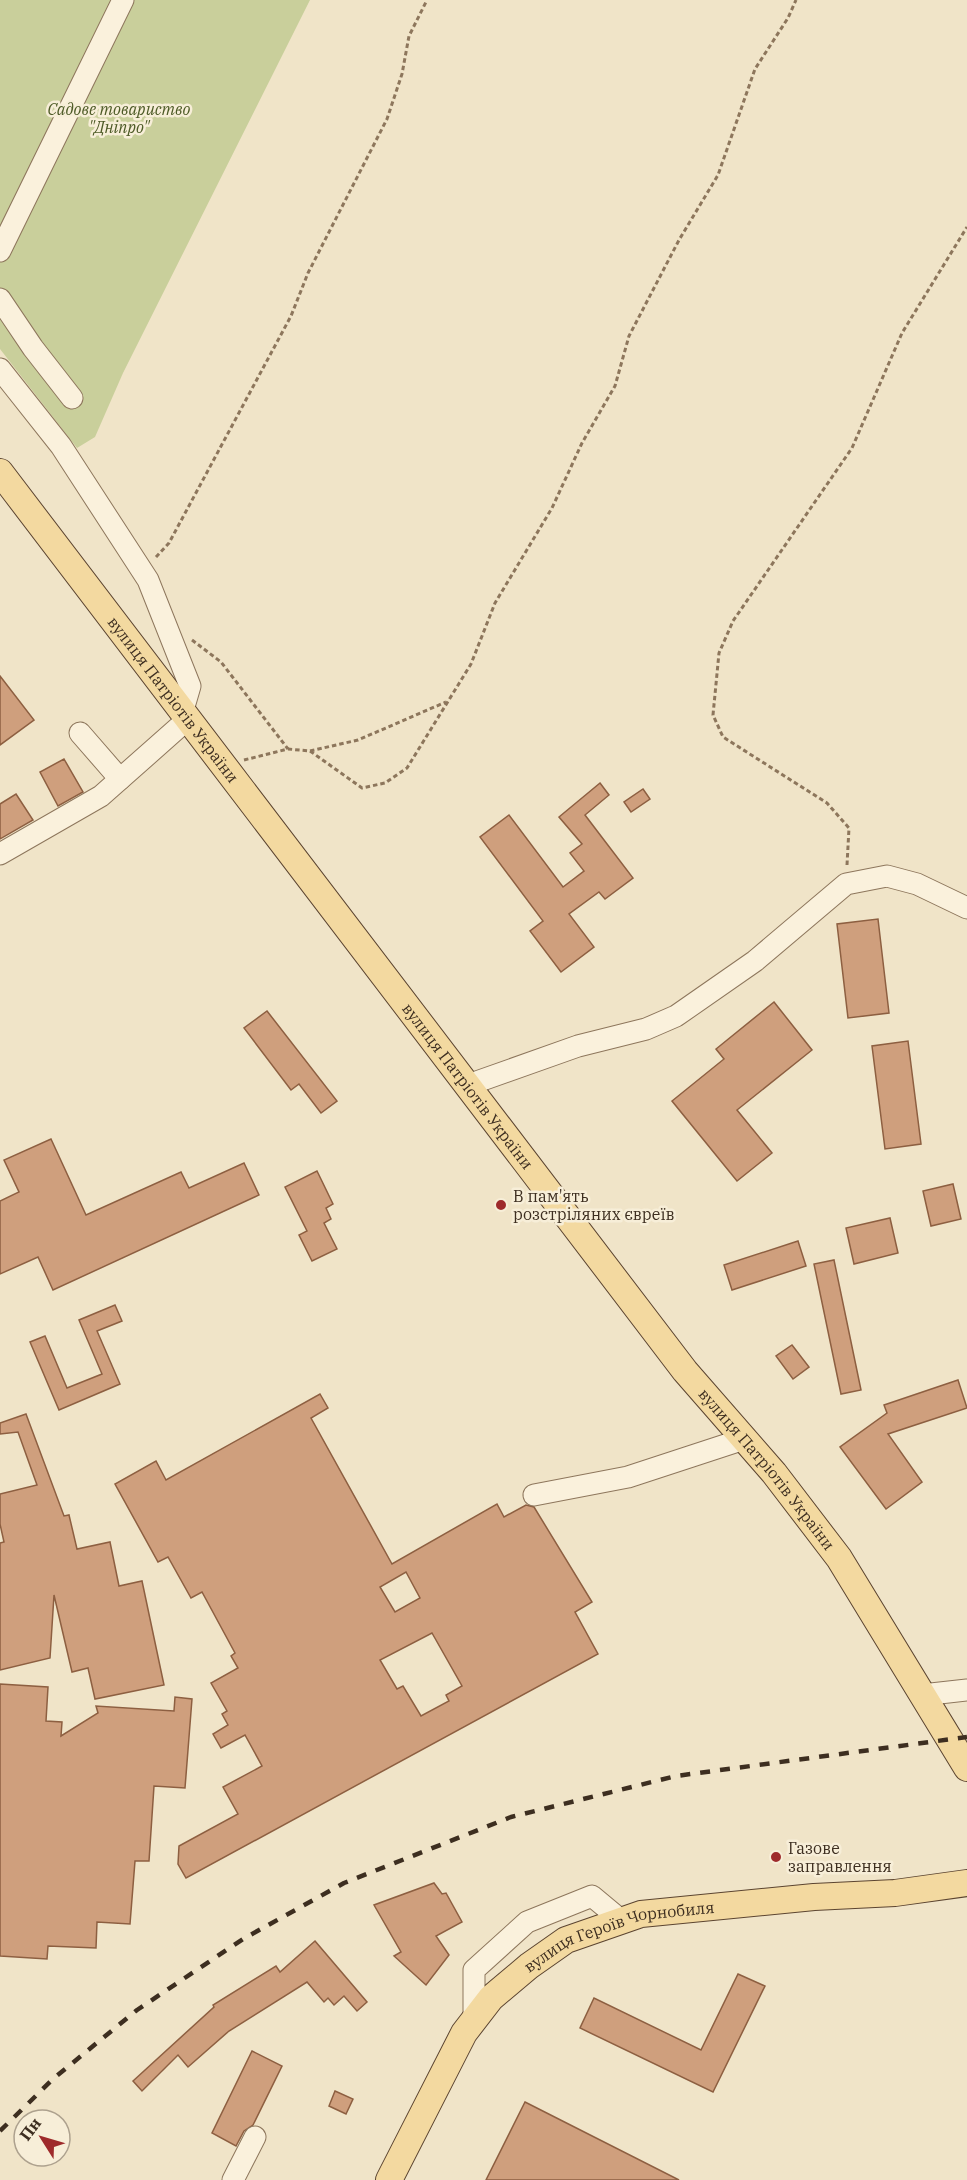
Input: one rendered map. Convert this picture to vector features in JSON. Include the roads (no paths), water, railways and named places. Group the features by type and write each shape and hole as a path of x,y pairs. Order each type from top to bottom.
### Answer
{"main road":[{"name":"вулиця Патріотів України","path":"0,471 685,1371 744,1439 839,1558 967,1768"},
{"name":"вулиця Героїв Чорнобиля","path":"388,2180 464,2033 491,1998 529,1966 566,1940 641,1914 814,1897 895,1893 967,1883"}],"street":[{"path":"0,251 123,0"},
{"path":"0,299 72,398"},
{"path":"0,369 61,446 142,571 190,686 186,714 101,796 0,854"},
{"path":"80,733 120,779"},
{"path":"468,1085 579,1046 646,1029 676,1016 754,961 846,884 887,876 916,884 967,908"},
{"path":"534,1496 628,1477 744,1439"},
{"path":"922,1695 967,1690"},
{"path":"474,2020 474,1970 528,1922 592,1896 622,1921"},
{"path":"233,2180 255,2137"}],"railway":[{"path":"0,2131 53,2079 137,2010 243,1939 344,1883 511,1817 676,1776 967,1737"}],"place":[{"name":"В пам'ять розстріляних євреїв","path":"501,1205"},
{"name":"Газове заправлення","path":"776,1857"}],"park label":[{"name":"Садове товариство \"Дніпро\"","path":"119,118"}]}
